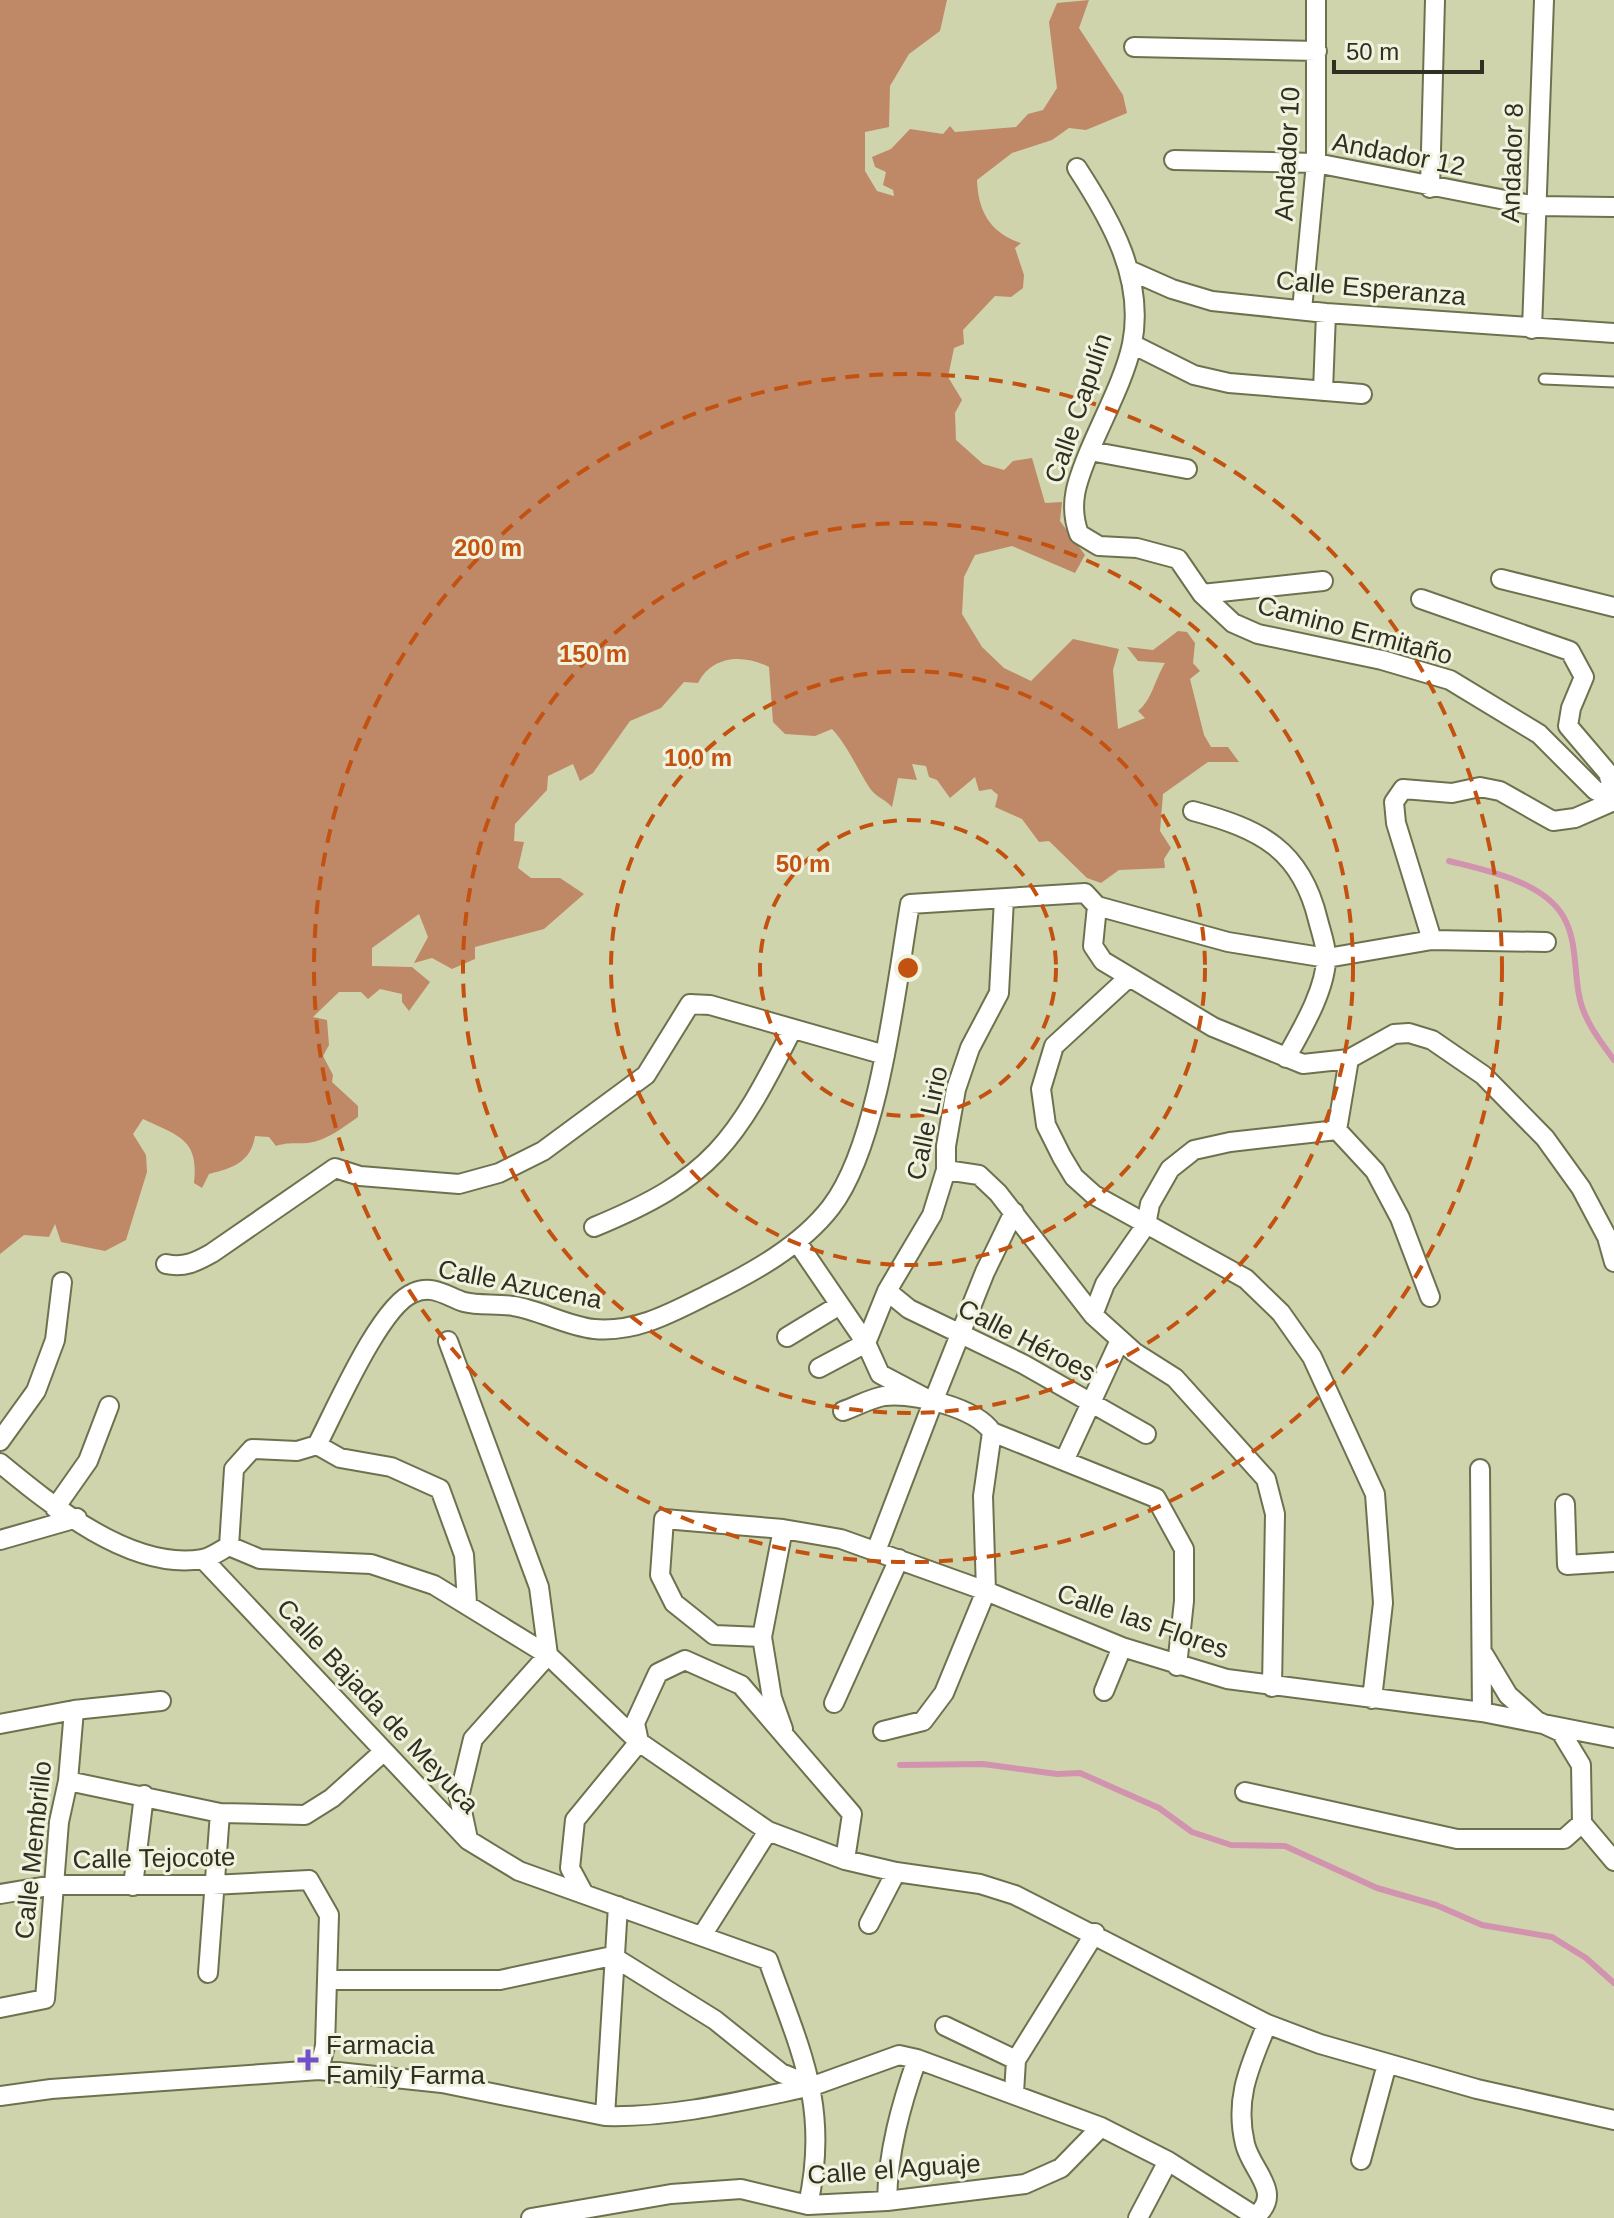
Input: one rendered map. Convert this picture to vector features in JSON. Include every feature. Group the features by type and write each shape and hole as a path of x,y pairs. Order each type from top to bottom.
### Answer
{"street":[{"name":"Andador 10","path":"1302,310 1316,163 1316,0"},
{"path":"1430,188 1435,0"},
{"name":"Andador 8","path":"1532,329 1544,0"},
{"path":"1134,47 1317,51"},
{"name":"Andador 12","path":"1174,160 1316,163 1430,188 1536,206 1614,207"},
{"name":"Calle Capulín","path":"1077,168 1113,224 1129,270 1132,344 1076,484 1072,514 1079,534"},
{"name":"Calle Esperanza","path":"1129,270 1172,289 1212,301 1326,313 1614,333"},
{"path":"1323,391 1326,313"},
{"path":"1132,344 1194,375 1229,383 1362,394"},
{"path":"1090,451 1187,469"},
{"name":"Camino Ermitaño","path":"1079,534 1099,546 1137,548 1178,559 1202,594 1233,623 1258,634 1382,660 1450,680 1539,734 1595,790 1614,798"},
{"path":"1501,579 1614,607"},
{"path":"1202,594 1323,581"},
{"path":"1421,599 1570,651 1584,677 1571,708 1568,726 1608,773 1614,798 1575,818 1553,821 1500,791 1480,787 1452,793 1403,789 1394,802 1396,823 1432,940"},
{"path":"1193,811 1256,834 1282,851 1303,874 1327,958 1314,1007 1286,1058"},
{"path":"1004,899 1085,893 1097,906 1228,942 1327,958 1432,940 1546,942"},
{"name":"Calle Azucena","path":"317,1445 385,1316 412,1293 437,1289 465,1302 514,1306 594,1329 627,1328 661,1318 703,1297 797,1242 831,1207 855,1167 885,1055 910,904 1004,899"},
{"name":"Calle Lirio","path":"866,1343 887,1291 932,1215 946,1170 946,1146 956,1089 970,1048 999,993 1004,899"},
{"path":"1097,906 1093,946 1103,961 1213,1027 1303,1064 1349,1059 1394,1034 1409,1033 1432,1040 1483,1075 1545,1138 1581,1188 1607,1237 1614,1262"},
{"path":"1128,978 1054,1046 1041,1089 1046,1125 1074,1177 1094,1195 1246,1279 1281,1313 1312,1357 1375,1494 1383,1603 1372,1699"},
{"path":"166,1264 178,1267 212,1253 335,1168 360,1176 459,1184 499,1173 543,1151 646,1075 690,1004 710,1005 885,1055"},
{"path":"594,1227 639,1208 700,1170 751,1110 792,1030"},
{"path":"1337,1130 1349,1059"},
{"path":"1093,1315 1105,1284 1146,1225 1150,1204 1170,1169 1194,1150 1230,1142 1337,1130"},
{"path":"1337,1130 1375,1171 1400,1218 1430,1297"},
{"path":"946,1170 979,1175 1014,1212 1093,1315 1120,1340 1175,1378 1266,1479 1275,1514 1272,1687"},
{"path":"876,1551 960,1335 1014,1212"},
{"path":"797,1242 866,1343 880,1374 933,1402"},
{"path":"0,1441 36,1391 55,1340 62,1282"},
{"name":"Calle Héroes","path":"887,1291 909,1309 1091,1401 1146,1434"},
{"path":"787,1337 838,1306"},
{"path":"1065,1459 1120,1340"},
{"path":"448,1341 539,1587 548,1655 473,1739 459,1797 468,1840"},
{"path":"819,1368 866,1343"},
{"path":"843,1411 884,1396 966,1409 983,1420 992,1432 1156,1498 1184,1549 1184,1601 1177,1666"},
{"path":"55,1508 88,1461 109,1406"},
{"path":"883,1731 923,1721 944,1693 986,1591 983,1496 992,1432"},
{"path":"229,1546 234,1469 252,1449 297,1451 317,1445 340,1458 391,1467 440,1489 464,1555 467,1603"},
{"path":"0,1463 55,1508 142,1556 203,1559 229,1546 260,1559 371,1564 402,1572 467,1603 548,1655 639,1742 768,1831 845,1860 896,1872 980,1884 1015,1895 1095,1933 1267,2024 1387,2064 1614,2120"},
{"path":"1480,1469 1484,1655 1482,1712"},
{"path":"1565,1504 1567,1565 1614,1562"},
{"path":"0,1540 77,1518"},
{"name":"Calle las Flores","path":"762,1637 714,1635 674,1603 660,1575 664,1519 783,1529 841,1539 986,1591 1122,1647 1177,1666 1272,1687 1482,1712 1614,1738"},
{"path":"783,1529 762,1637 772,1698 786,1739"},
{"name":"Calle Bajada de Meyuca","path":"203,1559 382,1753 468,1840 519,1871 703,1934 768,1960 813,2086 818,2149 808,2205"},
{"path":"834,1703 899,1559"},
{"path":"1104,1691 1122,1647"},
{"path":"1484,1655 1508,1695 1537,1721 1561,1732 1581,1765 1582,1823 1614,1861"},
{"path":"639,1742 635,1723 658,1673 685,1660 741,1685 852,1814 845,1860"},
{"path":"0,1724 74,1710 161,1701"},
{"name":"Calle Membrillo","path":"0,2008 45,1999 59,1822 68,1781 74,1710"},
{"path":"584,1894 570,1868 575,1820 639,1742"},
{"path":"68,1781 220,1813 305,1815 332,1798 382,1753"},
{"path":"1245,1792 1457,1839 1564,1839 1582,1823"},
{"path":"133,1886 144,1795"},
{"path":"208,1973 212,1885 220,1813"},
{"path":"703,1934 768,1831"},
{"path":"869,1924 896,1872"},
{"name":"Calle Tejocote","path":"0,1894 54,1885 212,1885 309,1880 329,1915 328,1980"},
{"path":"605,2116 612,1956 618,1906"},
{"path":"1014,2093 1016,2060 1095,1933"},
{"path":"319,2070 325,2046 328,1980 500,1980 612,1956 715,2020 781,2073 813,2086"},
{"path":"0,2096 51,2089 319,2070 442,2083 605,2116 679,2111 813,2086 899,2055 1014,2093 1101,2127 1168,2161 1257,2217 1266,2207 1269,2191 1247,2152 1238,2116 1248,2072 1267,2024"},
{"path":"945,2026 1016,2060"},
{"path":"887,2201 888,2173 901,2106 917,2059"},
{"path":"1361,2160 1387,2064"},
{"name":"Calle el Aguaje","path":"531,2218 601,2212 671,2194 741,2189 808,2205 887,2201 1025,2184 1061,2168 1101,2127"},
{"path":"1138,2218 1168,2161"}],"lane":[{"path":"1544,379 1614,382"}],"shaded area":[{"path":"0,0 947,0 940,31 909,54 890,86 889,127 865,132 865,171 877,191 894,196 893,190 883,185 886,172 875,167 872,157 891,149 910,129 943,134 950,126 955,132 1016,127 1028,114 1043,110 1057,88 1049,22 1057,3 1089,0 1079,28 1123,95 1127,113 1086,130 1069,128 1052,140 1012,153 977,180 980,202 988,219 1001,233 1021,243 1015,248 1024,275 1023,288 1011,297 995,296 963,330 964,344 954,348 948,377 962,400 955,413 956,440 983,464 1004,470 1013,461 1032,458 1045,503 1062,502 1060,521 1085,555 1075,573 1012,546 975,555 964,577 962,614 982,647 1004,668 1031,681 1073,639 1119,649 1113,670 1118,729 1145,718 1138,711 1150,695 1165,663 1138,661 1127,647 1153,650 1178,631 1187,632 1195,643 1193,663 1200,671 1190,679 1204,735 1211,747 1228,747 1239,762 1208,762 1163,794 1160,831 1171,848 1164,859 1165,868 1119,870 1101,883 1087,878 1049,841 1039,842 1022,819 995,807 998,795 991,789 979,791 975,777 950,798 937,780 929,777 926,766 912,764 917,780 898,778 892,807 871,790 832,729 815,736 785,734 773,722 769,667 749,660 720,662 711,667 698,683 684,682 661,708 630,721 593,773 580,781 573,764 548,776 547,790 515,824 514,841 524,842 518,868 531,878 560,878 584,894 544,929 475,947 475,959 452,969 432,958 414,963 428,937 419,914 372,948 372,966 412,967 430,982 409,1011 402,1002 402,994 380,989 368,999 361,992 339,992 313,1017 327,1020 329,1045 323,1056 333,1075 332,1082 358,1106 358,1117 328,1136 308,1143 276,1146 269,1137 255,1136 245,1158 233,1166 209,1174 202,1188 194,1183 195,1168 190,1148 176,1135 143,1119 133,1134 146,1155 147,1172 126,1240 105,1251 61,1242 55,1224 49,1237 24,1235 0,1254"}],"waterway":[{"path":"1449,861 1512,879 1554,904 1571,935 1584,1013 1614,1060"},
{"path":"900,1765 983,1764 1057,1774 1080,1773 1159,1808 1192,1832 1231,1845 1285,1846 1377,1888 1436,1905 1482,1925 1552,1937 1586,1958 1614,1983"}],"place":[{"name":"Farmacia Family Farma","path":"308,2060"}]}
